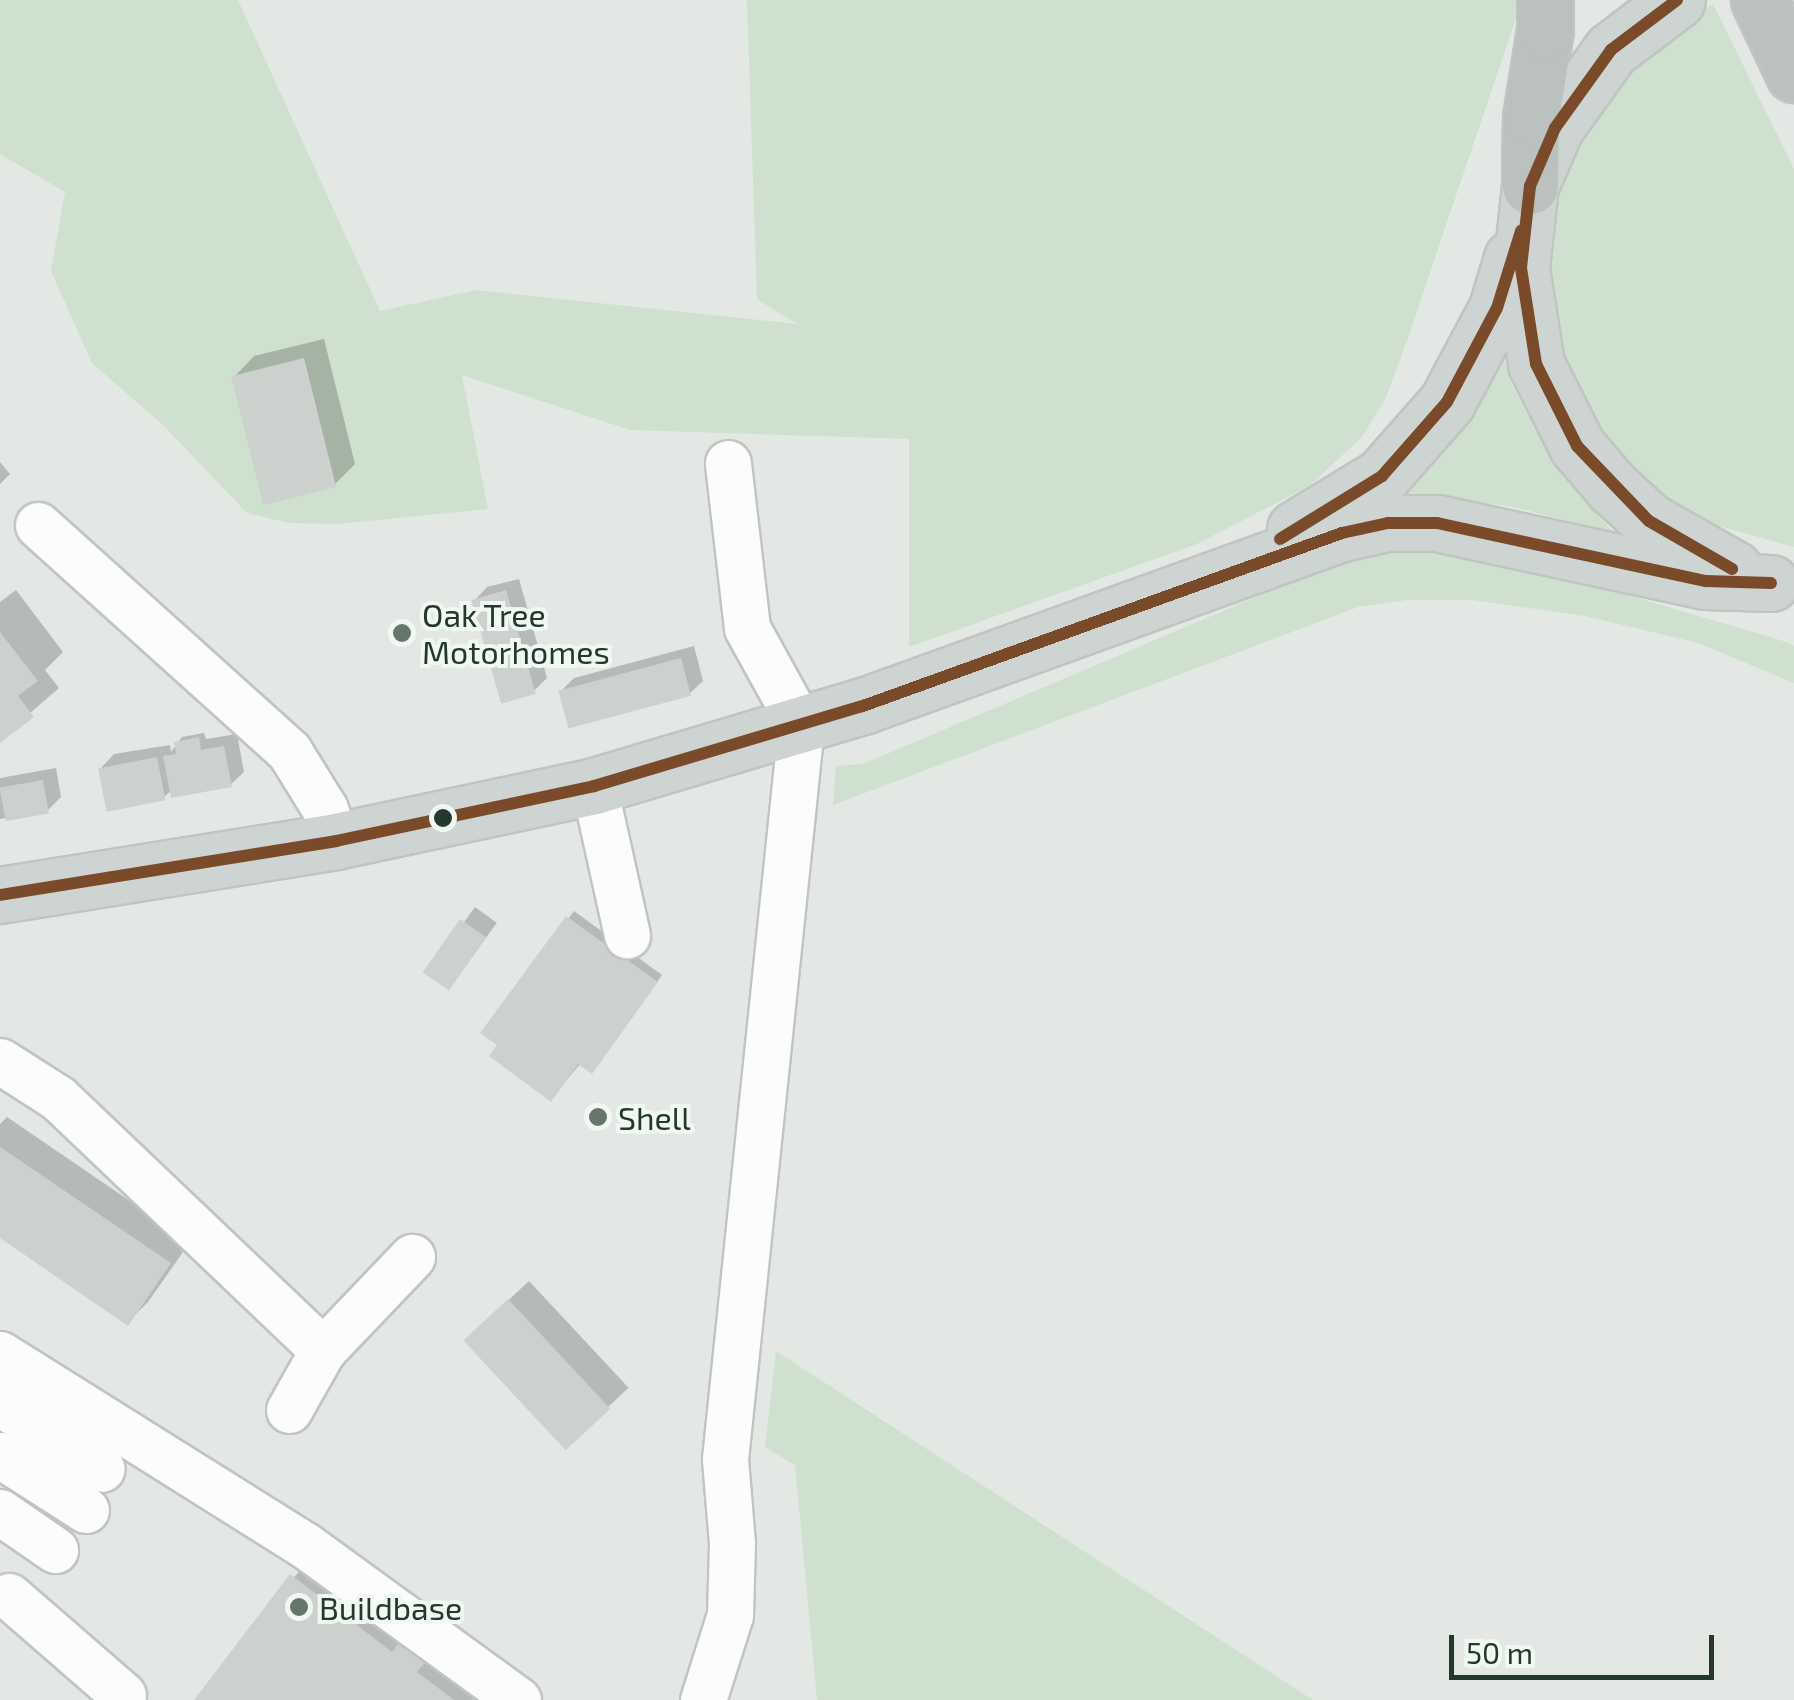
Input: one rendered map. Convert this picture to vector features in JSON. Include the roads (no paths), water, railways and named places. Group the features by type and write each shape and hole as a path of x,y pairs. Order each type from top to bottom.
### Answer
{"highway":[{"path":"1526,205 1531,117 1545,30 1545,0"},
{"path":"1759,0 1794,74"}],"main road":[{"path":"1216,578 1382,476 1447,402 1473,360 1497,308 1526,205 1555,128 1611,50 1676,0"},
{"path":"1526,205 1520,268 1536,364 1577,446 1612,487 1648,520 1692,549 1783,585"},
{"path":"0,895 336,842 594,786 800,726 1342,533 1388,523 1437,523 1706,581 1783,585"}],"lane":[{"path":"703,1700 730,1615 732,1543 725,1459 800,726 746,628 728,463"},
{"path":"38,525 215,680 288,752 325,809 336,842"},
{"path":"594,786 627,936"},
{"path":"0,1061 58,1098 323,1350"},
{"path":"289,1410 323,1350 412,1257"},
{"path":"0,1354 306,1546 518,1700"},
{"path":"0,1403 102,1469"},
{"path":"0,1454 86,1510"},
{"path":"0,1512 55,1550"},
{"path":"3,1600 111,1698"}],"place":[{"name":"Oak Tree Motorhomes","path":"402,633"},
{"name":"Shell","path":"598,1117"},
{"name":"Buildbase","path":"299,1607"}]}
